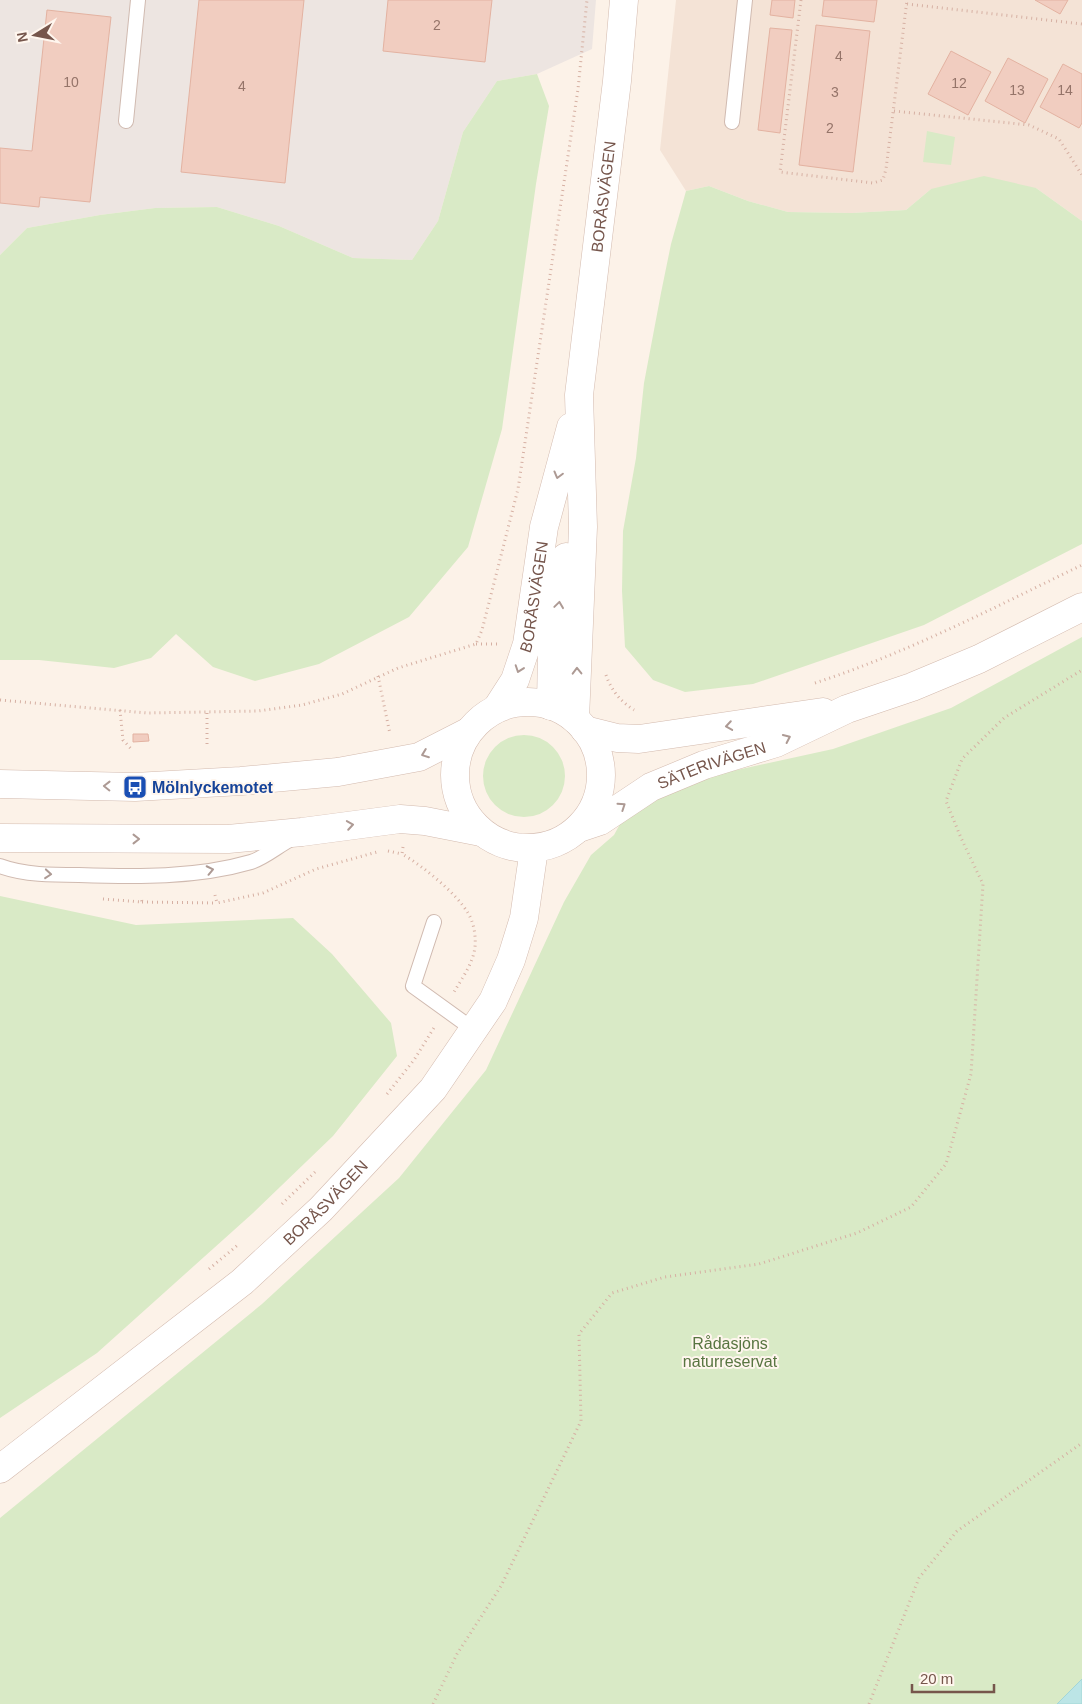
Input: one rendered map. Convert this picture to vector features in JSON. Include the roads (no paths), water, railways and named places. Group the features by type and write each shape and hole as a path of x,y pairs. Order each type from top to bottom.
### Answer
{"street":[{"name":"BORÅSVÄGEN","path":"580,724 576,652 583,527 579,394 617,81 624,0"},
{"name":"BORÅSVÄGEN","path":"497,708 515,680 527,644 544,526 579,394"},
{"name":"BORÅSVÄGEN","path":"551,706 552,648 580,474"},
{"name":"SÄTERIVÄGEN","path":"579,828 600,822 651,787 704,765 776,743 847,709 912,687 979,659 1082,607"},
{"path":"0,838 228,839 302,832 400,819 425,821 481,832 512,847 534,849 558,842 579,828 594,806 601,780 598,753 580,724 551,706 524,702 497,708 476,722 468,732 456,757 455,785 463,811 481,832"},
{"name":"SÄTERIVÄGEN","path":"580,724 617,738 639,739 847,709"},
{"path":"0,784 135,787 241,781 338,772 419,757 468,732"},
{"name":"BORÅSVÄGEN","path":"0,1469 242,1282 322,1209 433,1089 494,1001 512,960 524,918 534,849"}],"lane":[{"path":"126,121 138,0"},
{"path":"732,122 745,0"},
{"path":"0,866 13,871 65,875 132,877 199,872 253,862 302,832"},
{"path":"434,922 413,986 444,1011 474,1030"}],"water":[{"path":"1082,1679 1082,1704 1057,1704"}],"place":[{"name":"Mölnlyckemotet","path":"135,787"}],"park label":[{"name":"Rådasjöns naturreservat","path":"730,1352"}]}
